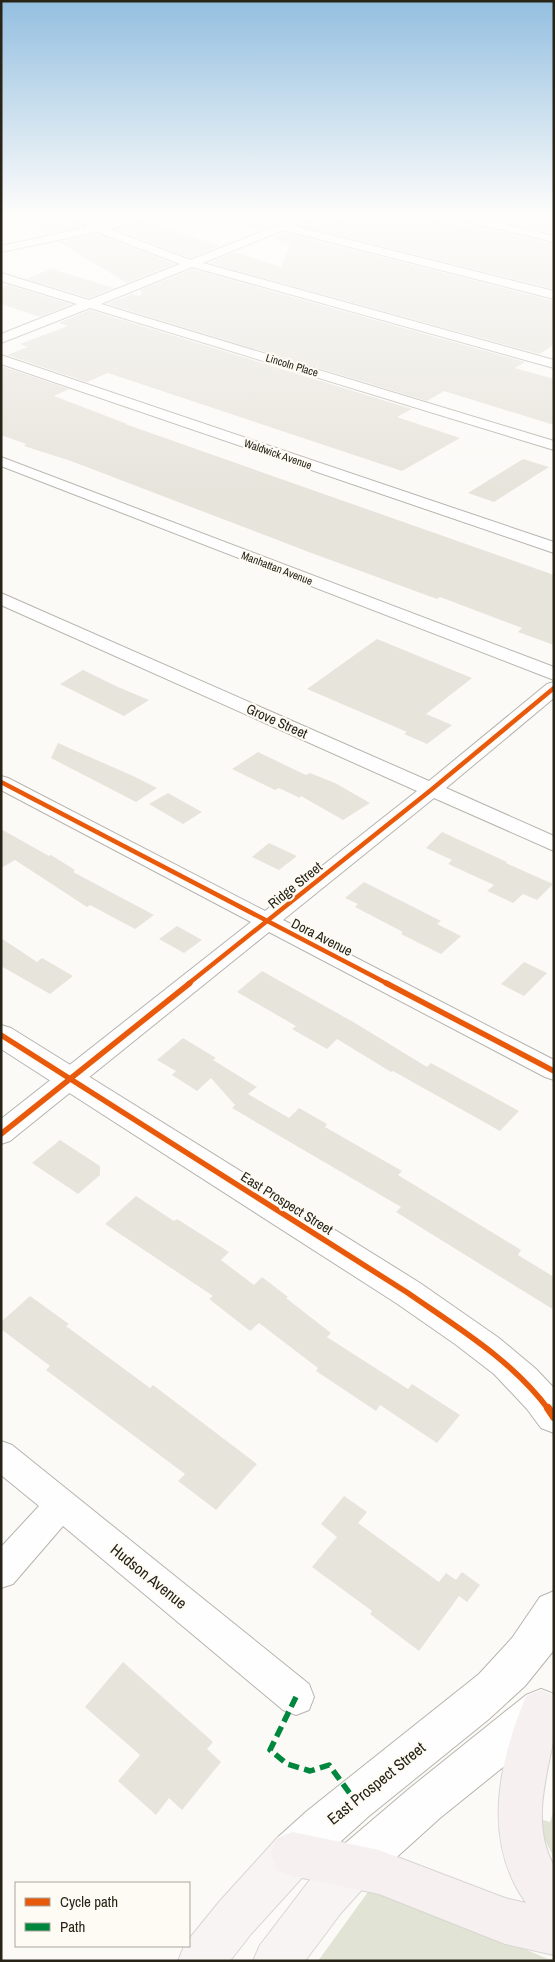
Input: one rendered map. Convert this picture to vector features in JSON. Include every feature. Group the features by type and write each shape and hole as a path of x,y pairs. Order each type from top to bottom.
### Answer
{"highway":[{"path":"548,1706 522,1784 519,1835 524,1855 534,1876 554,1904"},
{"path":"293,1854 352,1868 379,1872 404,1880 505,1921 554,1932"}],"main road":[{"name":"East Prospect Street","path":"201,1961 235,1918 293,1854"},
{"path":"276,1961 319,1905 352,1868"}],"street":[{"path":"1,339 90,304"},
{"name":"Lincoln Place","path":"90,304 554,446"},
{"path":"337,304 554,364"},
{"name":"Waldwick Avenue","path":"1,359 554,548"},
{"name":"Manhattan Avenue","path":"1,461 554,674"},
{"name":"Grove Street","path":"1,598 554,844"},
{"name":"Ridge Street","path":"1,1134 431,790 554,688"},
{"name":"Dora Avenue","path":"1,782 554,1070"},
{"name":"East Prospect Street","path":"1,1035 408,1293 501,1360 552,1411"},
{"name":"Hudson Avenue","path":"1,1455 296,1697"},
{"path":"1,1572 61,1505"},
{"name":"East Prospect Street","path":"293,1854 354,1799 495,1689 535,1644 554,1611"},
{"path":"352,1868 425,1804 548,1706"}],"green space":[{"path":"554,1810 554,1858 544,1838 540,1819 550,1822"},
{"path":"373,1885 548,1959 554,1959 554,1961 318,1961"}],"building":[{"path":"1,304 70,304 71,304 40,317"},
{"path":"107,304 316,304 525,362 515,368 554,379 554,425 444,391 427,401"},
{"path":"356,304 554,304 554,345 539,354"},
{"path":"90,310 412,409 397,417 460,438 402,471 108,373 87,382 7,355 28,347 20,344 68,326 58,323"},
{"path":"1,366 69,389 54,396 127,424 125,424 554,575 554,645 518,632 522,628 440,597 437,599 314,554 71,461 24,446 26,444 1,435"},
{"path":"523,459 549,467 494,502 468,493"},
{"path":"377,639 472,678 426,714 452,725 427,744 404,734 407,732 307,689"},
{"path":"83,670 149,700 124,716 60,684"},
{"path":"58,743 157,788 136,802 51,758"},
{"path":"258,752 306,775 310,773 335,783 370,803 343,820 301,796 300,798 279,788 275,790 232,769"},
{"path":"168,793 202,812 183,824 149,804"},
{"path":"1,829 49,856 51,855 75,870 73,872 154,915 135,929 90,905 87,907 15,860 1,868"},
{"path":"442,832 553,884 537,900 523,894 513,903 487,891 494,885 448,864 452,860 426,848"},
{"path":"269,843 297,856 279,870 252,857"},
{"path":"364,882 441,921 437,924 461,936 441,954 401,934 403,932 355,907 358,904 345,898"},
{"path":"177,926 202,940 184,953 159,939"},
{"path":"1,938 37,962 42,958 73,976 50,994 1,966"},
{"path":"524,962 547,973 524,996 501,984"},
{"path":"262,971 355,1023 427,1067 431,1063 519,1111 500,1131 393,1071 391,1072 337,1039 327,1049 292,1029 296,1026 237,992"},
{"path":"183,1038 216,1058 213,1060 257,1087 248,1094 289,1118 299,1108 327,1124 325,1127 402,1171 398,1175 521,1250 518,1255 554,1277 554,1310 396,1212 401,1207 232,1108 235,1105 211,1078 197,1091 172,1075 176,1071 157,1060"},
{"path":"60,1140 100,1166 100,1175 78,1194 32,1163"},
{"path":"136,1196 174,1221 177,1219 229,1252 221,1260 254,1285 262,1277 331,1333 327,1337 408,1389 412,1384 460,1415 437,1443 380,1405 376,1411 316,1371 318,1368 259,1323 250,1331 209,1299 213,1296 105,1224"},
{"path":"30,1296 69,1324 66,1326 150,1388 153,1385 257,1464 216,1510 178,1481 185,1474 46,1370 50,1366 1,1329 1,1322"},
{"path":"344,1496 367,1512 358,1523 439,1582 446,1573 456,1580 462,1572 480,1585 467,1602 459,1596 419,1651 370,1614 372,1611 312,1567 337,1537 321,1524"},
{"path":"123,1662 213,1742 207,1749 221,1762 182,1810 169,1798 156,1815 118,1781 140,1755 85,1707"}],"marked path":[{"path":"296,1697 270,1750 287,1764 310,1771 329,1765 354,1799"}],"cycle path":[{"path":"1,1134 431,790 554,688"},
{"path":"1,782 554,1071"},
{"path":"1,1035 408,1293 487,1348 506,1364 524,1380 554,1417"}]}
